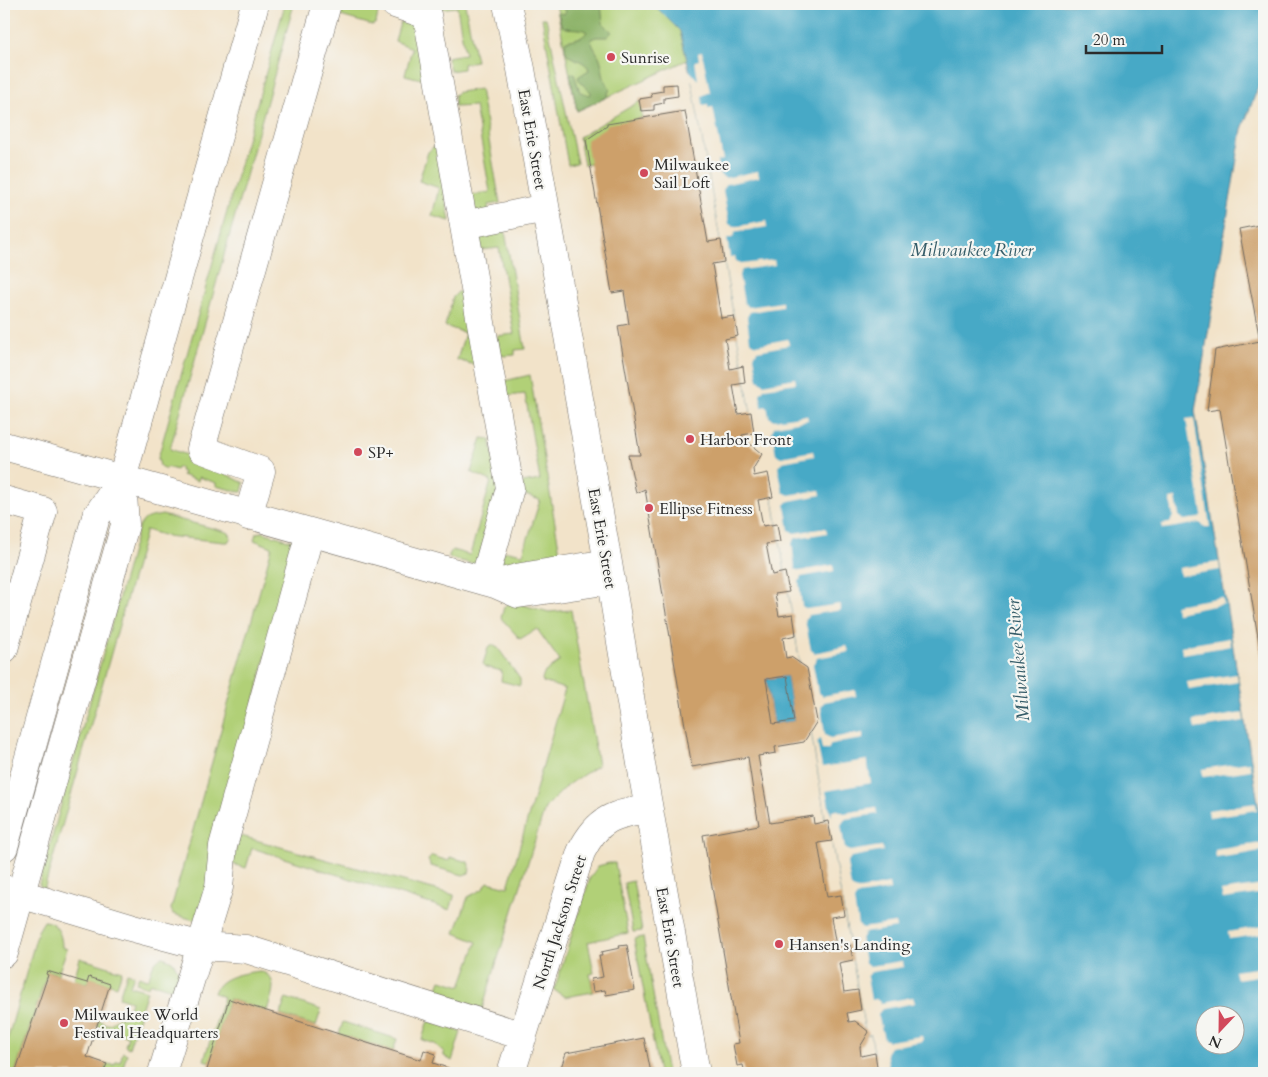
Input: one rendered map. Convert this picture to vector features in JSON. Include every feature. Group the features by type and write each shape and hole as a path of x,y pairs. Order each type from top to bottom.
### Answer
{"street":[{"path":"4,847 96,517 122,479 255,4"},
{"path":"243,514 261,471 201,449 327,4"},
{"path":"395,4 428,15 510,488 490,583"},
{"name":"East Erie Street","path":"507,4 521,69 609,571 648,808 696,1073"},
{"path":"464,225 545,208"},
{"path":"4,447 157,490 189,483 221,493 243,514 490,583 518,594 609,571"},
{"path":"4,953 12,891 125,525 122,479"},
{"path":"4,500 43,511 4,649"},
{"path":"162,1073 219,887 223,846 310,533"},
{"name":"North Jackson Street","path":"510,1073 581,852 587,840 606,820 625,813 648,808"},
{"path":"12,891 130,927 202,946 246,949 523,1036"}],"green space":[{"path":"285,4 294,4 170,449 190,456 244,483 242,492 240,492 216,486 216,483 199,477 198,481 182,475 181,468 178,467 176,470 167,467 165,470 160,466 158,458"},
{"path":"337,4 360,4 375,9 378,13 376,23 372,25 337,15"},
{"path":"432,4 465,4 476,61 463,64 463,69 450,71 447,57 465,54 457,7 437,8"},
{"path":"556,4 653,4 680,31 687,60 577,111"},
{"path":"557,4 601,4 603,23 612,32 607,37 591,39 600,59 604,79 610,88 607,97 577,111 570,76 571,73 574,74 580,92 590,95 591,92 580,82 578,77 589,70 583,63 569,56 565,48 566,41 582,37 587,32 581,29 562,26 558,13 564,14 566,11"},
{"path":"542,18 546,18 577,163 568,165"},
{"path":"404,20 416,23 425,80 405,75 412,48 395,41 400,23"},
{"path":"480,89 500,203 488,205 489,212 476,212 471,197 490,192 475,106 455,107 454,95 459,92"},
{"path":"640,101 642,118 607,126 591,164 584,165 579,137"},
{"path":"433,147 437,148 450,221 432,216 439,188 419,181 428,152"},
{"path":"505,231 525,349 515,350 515,355 504,356 499,354 497,336 514,334 499,248 481,250 479,236"},
{"path":"458,292 463,292 475,365 457,360 465,333 445,326 453,297"},
{"path":"530,375 562,565 502,569 500,564 504,552 523,554 540,500 522,494 522,483 540,480 525,394 507,396 504,381"},
{"path":"482,438 490,439 500,487 477,565 449,558 449,555 452,550 470,555 491,481 471,472"},
{"path":"162,515 227,532 231,537 228,542 224,542 166,536 146,530 44,890 39,884 138,529 146,519"},
{"path":"262,532 292,541 294,544 208,886 197,919 194,920 173,914 171,909 272,547 254,540 256,533"},
{"path":"509,603 516,603 549,612 571,610 598,765 568,785 545,808 482,1009 436,993 441,980 461,986 477,942 455,933 468,897 483,889 488,882 508,887 565,689 543,682 542,679 545,672 560,661 537,629 520,639 501,618 504,607"},
{"path":"492,645 498,648 520,679 520,686 501,681 502,671 486,667 483,664 488,648"},
{"path":"239,837 454,895 450,910 252,848 246,868 232,864"},
{"path":"432,856 449,861 450,857 468,862 469,873 463,875 431,866 428,860"},
{"path":"615,863 628,933 588,942 594,973 590,974 593,992 565,997 554,990 590,878 598,866"},
{"path":"633,881 642,931 633,932 624,883"},
{"path":"44,921 49,922 58,930 62,947 67,949 58,974 48,971 15,1073 4,1073 4,1052 38,931"},
{"path":"643,937 667,1073 659,1073 634,939"},
{"path":"163,957 172,961 179,971 174,988 152,984 149,984 148,987 136,983 139,976 146,979 149,978 155,962"},
{"path":"80,958 122,971 117,986 89,978 87,983 74,980"},
{"path":"260,971 270,978 273,987 267,1011 229,999 210,1062 204,1060 224,997 214,993 217,987 233,976"},
{"path":"127,973 134,975 130,986 147,991 129,1048 125,1046 128,1036 97,1026 99,1020 110,1024 119,1017 126,1017 131,1001 119,997"},
{"path":"286,998 321,1010 316,1026 280,1015"},
{"path":"430,1021 461,1032 452,1061 444,1056 444,1052 435,1044 422,1040 427,1023"},
{"path":"343,1022 397,1039 393,1051 339,1034"},
{"path":"123,1052 127,1054 121,1073 103,1073 107,1064 114,1065 117,1061 120,1062"}],"water":[{"name":"Milwaukee River","path":"653,4 1264,4 1264,72 1242,129 1195,411 1264,840 1264,1073 878,1073 871,1034 866,1035 828,821 826,822 773,497 751,412 692,81 680,31"},
{"path":"787,676 794,721 773,724 766,679"}],"pier":[{"path":"702,52 710,92 702,96 703,105 708,104 708,108 713,107 723,160 717,161 720,175 725,178 758,171 759,177 727,184 723,190 729,224 734,227 766,221 767,227 736,232 732,238 727,238 730,257 735,256 736,261 742,264 774,260 775,265 742,270 739,275 744,303 749,307 782,302 782,307 750,312 747,317 750,341 756,345 788,339 789,345 757,351 754,356 758,380 764,384 795,378 796,383 765,388 760,394 762,407 767,406 769,417 774,420 807,415 808,420 775,426 772,431 776,454 781,457 813,451 814,456 782,462 778,467 783,492 789,495 820,490 821,495 789,501 785,505 789,530 794,533 826,528 827,533 796,538 792,543 795,569 800,571 833,565 834,571 801,577 799,582 802,606 807,609 840,604 841,610 809,615 805,620 811,650 815,653 847,646 849,652 817,658 813,664 818,692 823,696 855,690 856,696 824,702 821,707 825,735 830,738 863,733 863,739 831,744 828,750 822,750 820,739 817,742 822,767 867,760 871,783 826,791 832,816 832,811 838,810 844,813 876,808 877,814 845,819 841,825 845,849 850,851 882,846 883,851 851,857 847,863 851,887 856,890 889,884 890,890 858,895 854,901 858,925 863,928 895,923 896,928 864,933 861,939 865,963 870,966 902,961 903,967 871,972 867,977 871,1000 876,999 881,1003 913,997 915,1003 882,1009 878,1014 884,1039 889,1041 922,1036 923,1041 890,1047 886,1053 890,1073 878,1073 871,1034 866,1035 828,821 826,822 773,497 762,474 692,81 687,71 689,70 698,80 695,61 699,60 698,53"},
{"path":"1194,418 1210,527 1205,527 1200,523 1163,529 1162,524 1170,523 1173,516 1170,499 1176,498 1179,516 1184,520 1199,518 1202,514 1186,419"},
{"path":"1219,562 1220,570 1180,576 1179,568"},
{"path":"1222,597 1224,604 1176,613 1175,605"},
{"path":"1230,638 1231,646 1182,654 1181,646"},
{"path":"1237,674 1238,682 1189,690 1187,682"},
{"path":"1243,713 1244,721 1195,729 1193,721"},
{"path":"1249,762 1251,770 1203,777 1202,769"},
{"path":"1256,803 1257,810 1209,817 1208,810"},
{"path":"1262,843 1264,851 1216,858 1215,850"},
{"path":"1264,885 1264,893 1223,899 1221,891"},
{"path":"1264,926 1264,934 1229,939 1228,932"},
{"path":"1264,967 1264,975 1236,979 1234,971"}],"building":[{"path":"677,84 678,96 664,98 664,103 654,105 654,110 641,111 639,99 652,97 651,93 663,91 663,85"},
{"name":"Harbor Front","path":"685,111 708,242 721,240 724,262 712,264 721,318 734,316 738,336 725,339 730,369 743,366 745,383 733,385 738,414 751,412 754,433 742,435 744,444 749,443 762,454 753,469 754,476 768,473 773,497 758,500 763,526 777,524 780,542 766,544 772,575 785,572 789,592 775,594 779,616 793,614 796,635 783,638 786,658 791,657 807,668 817,721 804,742 775,747 776,753 758,756 770,823 813,816 814,824 828,821 832,841 818,843 827,897 841,895 844,915 831,917 836,946 850,944 853,960 839,963 844,992 858,990 861,1010 847,1013 849,1022 855,1021 869,1032 860,1047 861,1056 875,1053 878,1073 745,1073 743,1065 737,1066 733,1044 739,1043 703,835 759,825 748,757 692,767 645,489 636,493 628,455 640,455 618,326 629,324 624,291 612,293 586,140 607,126 607,124","holes":["787,676 794,721 773,724 766,679"]},
{"path":"1264,224 1263,667 1220,409 1207,411 1215,350 1260,341 1239,229"},
{"path":"627,945 635,990 606,995 605,990 593,992 591,979 603,977 599,956 602,956 601,952"},
{"name":"Milwaukee World Festival Headquarters","path":"47,971 87,983 89,977 110,984 87,1057 107,1064 103,1073 15,1073 48,975 46,974"},
{"path":"229,999 421,1060 424,1050 436,1054 433,1063 463,1073 206,1073"},
{"path":"644,1038 651,1073 559,1073 566,1053"}],"place":[{"name":"Sunrise","path":"611,57"},
{"name":"Milwaukee Sail Loft","path":"644,173"},
{"name":"Harbor Front","path":"690,439"},
{"name":"SP+","path":"358,452"},
{"name":"Ellipse Fitness","path":"649,508"},
{"name":"Hansen's Landing","path":"779,944"},
{"name":"Milwaukee World Festival Headquarters","path":"64,1023"}]}
